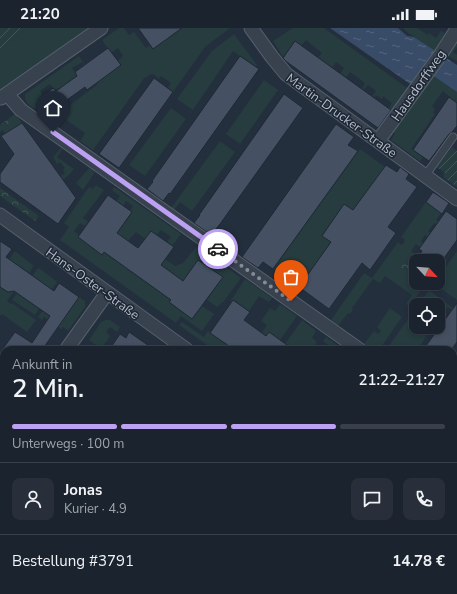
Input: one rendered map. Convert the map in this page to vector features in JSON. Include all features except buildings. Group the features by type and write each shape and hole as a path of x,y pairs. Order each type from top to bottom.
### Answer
{"street":[{"path":"101,28 4,97 354,346"},
{"name":"Martin-Drucker-Straße","path":"251,28 286,74 457,199"},
{"name":"Hausdorffweg","path":"378,141 441,54 457,29"},
{"name":"Hans-Oster-Straße","path":"0,216 180,346"},
{"path":"69,346 107,293"}],"lane":[{"path":"425,176 453,137"}],"green space":[{"path":"0,28 28,28 0,50"},
{"path":"28,28 89,28 0,92 0,50"},
{"path":"119,28 124,28 129,35 134,32 146,48 150,45 153,49 181,29 180,28 230,28 205,47 173,92 168,88 171,83 161,76 159,79 153,74 146,78 145,77 93,150 80,141 85,133 58,114 98,84 82,62 72,68 77,76 56,91 50,84 40,91 48,102 37,110 27,102 25,94 79,56 85,65 118,61 123,56 118,48 111,53 102,40"},
{"path":"293,28 324,28 410,90 394,112 389,108 392,103 383,96 382,99 376,95 374,98 372,96 376,91 368,85 363,90 362,89 365,83 350,72 346,78 340,74 344,68 336,62 332,68 318,58 322,53 306,40 301,46 295,41 283,57 273,41"},
{"path":"403,28 417,28 436,38 441,31 448,35 437,52"},
{"path":"234,34 257,65 256,67 233,51 193,110 177,99 212,51"},
{"path":"457,41 457,47 453,52 457,55 457,61 447,55"},
{"path":"432,74 457,92 457,103 443,91 432,106 435,109 433,113 435,114 411,149 423,157 420,161 391,140 395,133 391,130"},
{"path":"264,80 278,90 240,144 226,134"},
{"path":"171,108 186,119 145,176 129,165"},
{"path":"15,114 22,123 5,134 3,130 0,132 0,125"},
{"path":"220,141 235,152 192,211 180,202 174,210 171,208"},
{"path":"452,147 457,151 457,187 443,177 445,173 437,167"},
{"path":"61,148 63,149 57,157 74,169 63,180 60,176 65,173 63,170 65,168 60,162 57,164 53,157"},
{"path":"360,149 385,167 353,210 344,204 322,235 331,242 299,287 273,269"},
{"path":"89,168 95,172 83,190 76,183"},
{"path":"96,185 104,190 83,218 88,222 85,226 80,223 74,231 79,235 78,237 101,254 104,252 171,300 169,302 192,319 202,306 214,314 202,331 181,316 176,323 60,240 69,227 64,223 89,187 93,189"},
{"path":"114,187 181,234 172,246 167,242 171,237 161,230 157,235 151,231 145,239 136,232 128,241 117,233 132,213 130,211 133,206 126,201 123,206 117,201 120,196 112,190"},
{"path":"0,188 39,216 35,221 0,196"},
{"path":"433,201 444,209 436,220 439,222 437,224 434,223 428,231 431,233 428,237 425,235 421,241 423,243 420,247 416,244 411,251 415,254 409,254 409,290 421,290 416,298 410,298 412,295 385,276 380,283 373,279 352,308 353,309 350,314 348,313 338,326 331,320 364,273 372,278 398,242 402,245 405,240 401,237 426,202 430,205"},
{"path":"197,246 241,278 224,301 217,307 207,300 222,277 198,260 183,281 161,265 165,259 175,266 183,263"},
{"path":"457,251 457,300 443,290 445,290 445,268"},
{"path":"14,252 33,265 29,274 9,260"},
{"path":"399,259 409,266 409,283 391,270"},
{"path":"39,268 56,281 57,283 51,290 32,276"},
{"path":"245,279 272,298 269,302 259,296 249,311 234,300 231,303 230,302"},
{"path":"0,285 14,291 7,301 36,320 27,332 2,314 0,316"},
{"path":"429,290 440,298 423,298"},
{"path":"17,293 39,309 35,315 12,300"},
{"path":"79,297 85,301 85,307 68,331 63,327 61,329 44,317 42,320 38,317 42,311 61,323"},
{"path":"445,302 453,308 452,310 448,307 445,311"},
{"path":"280,304 297,316 280,340 269,332 266,336 262,332 267,325 261,321 270,308 275,311"},
{"path":"390,308 402,317 382,346 367,346 364,344 374,331 378,334 381,331 377,327"},
{"path":"409,318 409,334 428,334 420,346 389,346"},
{"path":"110,320 120,327 117,332 110,327 106,332 110,336 103,346 97,346 89,340 101,322"},
{"path":"302,320 316,331 312,338 317,342 314,346 288,346 285,344"},
{"path":"182,322 204,337 208,331 229,346 208,346 179,325"},
{"path":"326,337 338,346 330,346 323,341"}],"water":[{"path":"330,28 398,28 407,36 414,37 457,65 457,92 425,70 413,86"}],"way so far":[{"path":"218,249 291,301"}],"route":[{"path":"53,132 218,249"}]}
